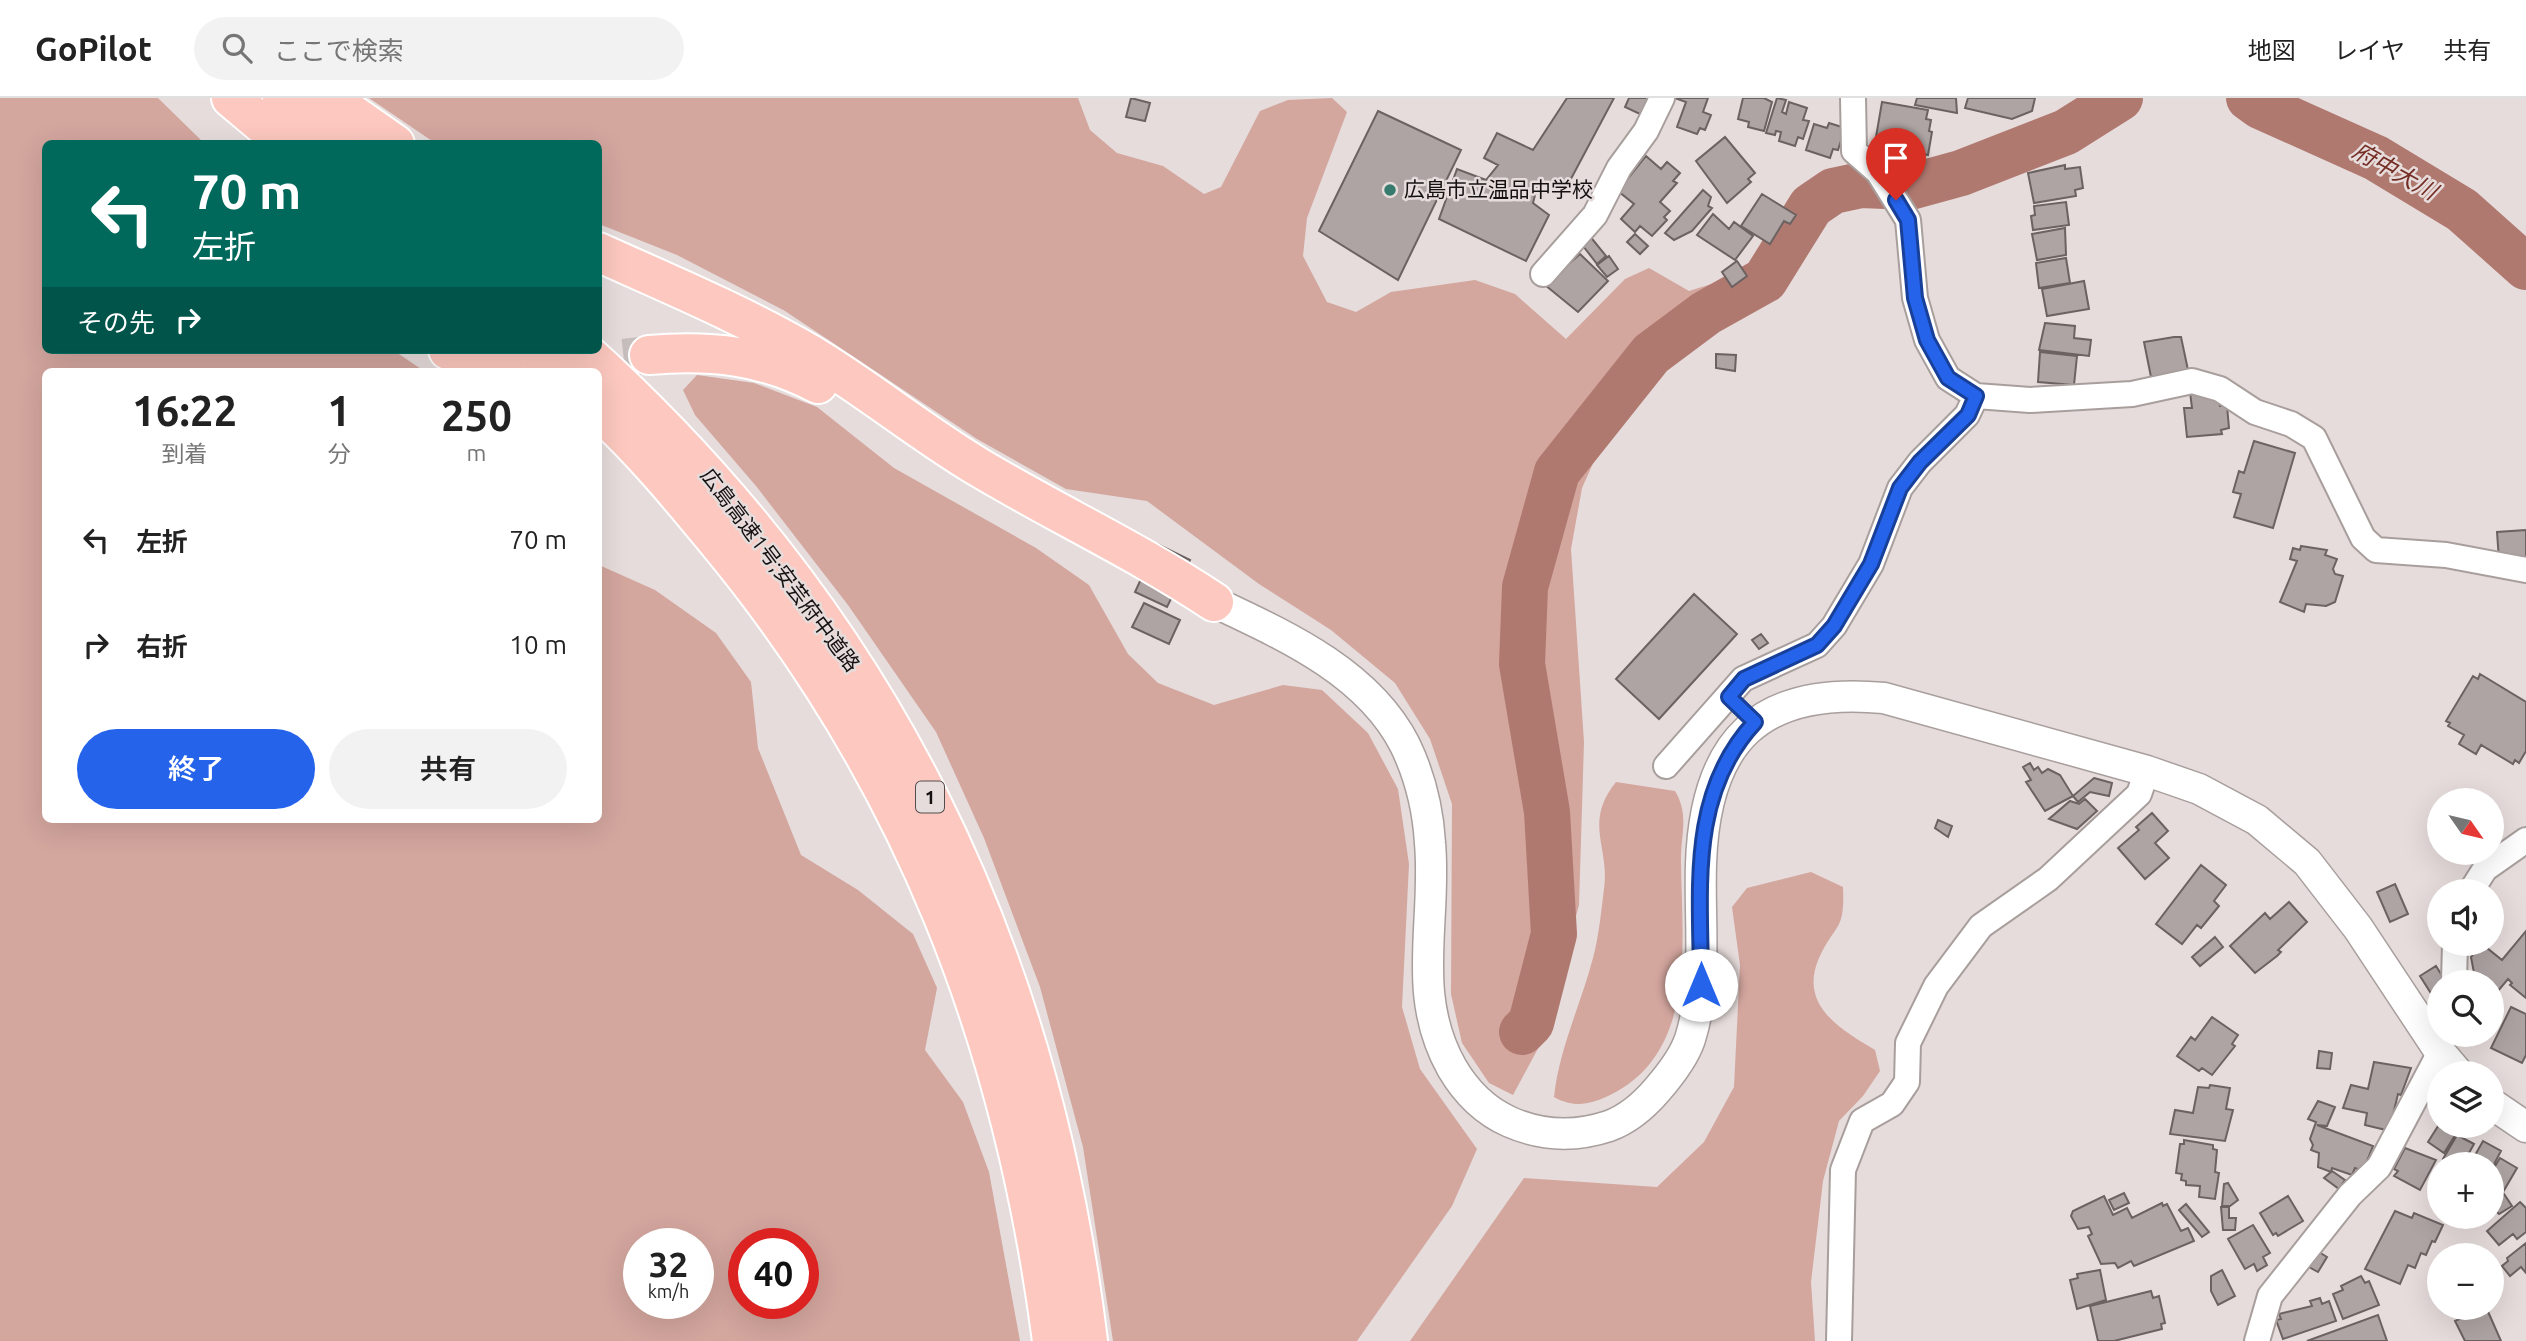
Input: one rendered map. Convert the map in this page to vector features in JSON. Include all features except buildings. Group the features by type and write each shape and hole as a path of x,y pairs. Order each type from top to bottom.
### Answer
{"highway":[{"path":"202,98 245,140"},
{"path":"231,98 281,140"},
{"path":"282,98 332,140"},
{"path":"329,98 389,140"},
{"path":"602,254 742,317 799,348 976,466 1067,520 1166,570 1214,602"},
{"path":"649,355 716,352 745,356 799,373 824,387 926,458 1031,521 1158,585 1214,602"},
{"path":"459,354 481,363 519,358 548,368"},
{"name":"広島高速1号;安芸府中道路","path":"587,354 602,368"},
{"name":"広島高速1号;安芸府中道路","path":"602,368 685,448 776,559 866,684 933,802 993,940 1037,1078 1070,1219 1088,1341"},
{"name":"広島高速1号;安芸府中道路","path":"602,414 705,527 794,640 899,815 958,953 1003,1087 1034,1222 1052,1341"}],"street":[{"path":"1543,274 1595,215 1619,168 1646,131 1662,98"},
{"path":"1853,98 1854,151 1878,172 1908,220 1915,298 1927,340 1948,378 1976,396 2029,400 2132,394 2192,381 2220,388 2255,412 2291,424 2314,438 2363,538 2376,550 2446,555 2526,570"},
{"path":"1666,766 1744,679 1817,645 1834,626 1871,564 1900,488 1920,462 1968,415 1976,396"},
{"path":"1214,602 1272,629 1361,687 1404,743 1418,776 1430,844 1426,963 1430,1013 1443,1052 1464,1090 1497,1117 1524,1128 1550,1134 1576,1134 1612,1125 1645,1104 1672,1072 1690,1041 1701,985 1701,862 1705,814 1716,777 1728,756 1755,722 1776,709 1808,698 1845,694 1884,698 2147,771 2199,789 2257,820 2307,862 2448,1053 2379,1167 2350,1195 2270,1296 2257,1341"},
{"path":"1729,697 1755,722"},
{"path":"1839,1341 1843,1170 1862,1121 1892,1104 1908,1082 1908,1043 1936,986 1981,926 2048,879 2139,794 2147,771"},
{"path":"2479,879 2485,869 2526,841"},
{"path":"2504,1112 2526,1127"}],"shaded area":[{"path":"0,98 158,98 201,140 42,140 42,354 399,354 420,368 42,368 42,823 602,823 602,566 655,590 716,633 751,682 758,748 801,855 858,890 913,934 937,988 925,1050 963,1102 989,1172 1020,1341 0,1341"},
{"path":"369,98 1078,98 1090,130 1117,153 1163,166 1204,194 1221,187 1260,111 1288,100 1332,98 1347,112 1307,218 1303,256 1327,302 1356,312 1391,292 1475,280 1515,294 1566,339 1625,279 1649,268 1689,291 1721,281 1731,296 1703,331 1657,361 1604,439 1582,488 1571,549 1584,742 1579,905 1542,1041 1513,1095 1489,1083 1462,1043 1451,994 1452,804 1430,739 1395,683 1331,630 1259,584 1147,501 1066,489 977,439 785,311 677,255 602,225 602,140 431,140"},
{"path":"697,375 754,383 817,407 894,468 1036,548 1089,585 1128,654 1158,683 1214,705 1283,685 1322,690 1368,733 1398,789 1409,864 1402,1007 1420,1069 1477,1149 1452,1206 1357,1341 1113,1341 1083,1147 1040,987 984,838 936,732 848,605 756,486 695,415 683,390"},
{"path":"1616,782 1675,791 1680,800 1683,817 1683,928 1678,993 1671,1024 1658,1052 1638,1076 1610,1095 1589,1103 1575,1104 1554,1097 1561,1062 1597,941 1605,874 1599,823 1606,797"},
{"path":"1811,872 1843,887 1841,920 1819,958 1814,975 1814,990 1819,1003 1837,1025 1875,1050 1880,1071 1863,1096 1839,1121 1823,1181 1811,1282 1815,1341 1410,1341 1524,1178 1657,1187 1704,1142 1734,1087 1740,965 1732,907 1747,888"}],"waterway":[{"path":"1522,1032 1531,1023 1554,934 1547,812 1522,664 1525,587 1557,472 1651,354 1706,313 1765,280 1811,206 1833,191 1861,185 1910,187 1961,173 2066,132 2120,98"},
{"name":"府中大川","path":"2249,98 2260,106 2376,158 2462,210 2526,267"}],"tunnel":[{"path":"567,364 649,355"}],"place":[{"name":"広島市立温品中学校","path":"1390,190"}],"route":[{"path":"1701,985 1701,862 1705,814 1716,777 1734,745 1755,722 1729,697 1744,679 1817,645 1834,626 1871,564 1900,488 1920,462 1968,415 1976,396 1948,378 1927,340 1915,298 1908,220 1896,200"}]}
